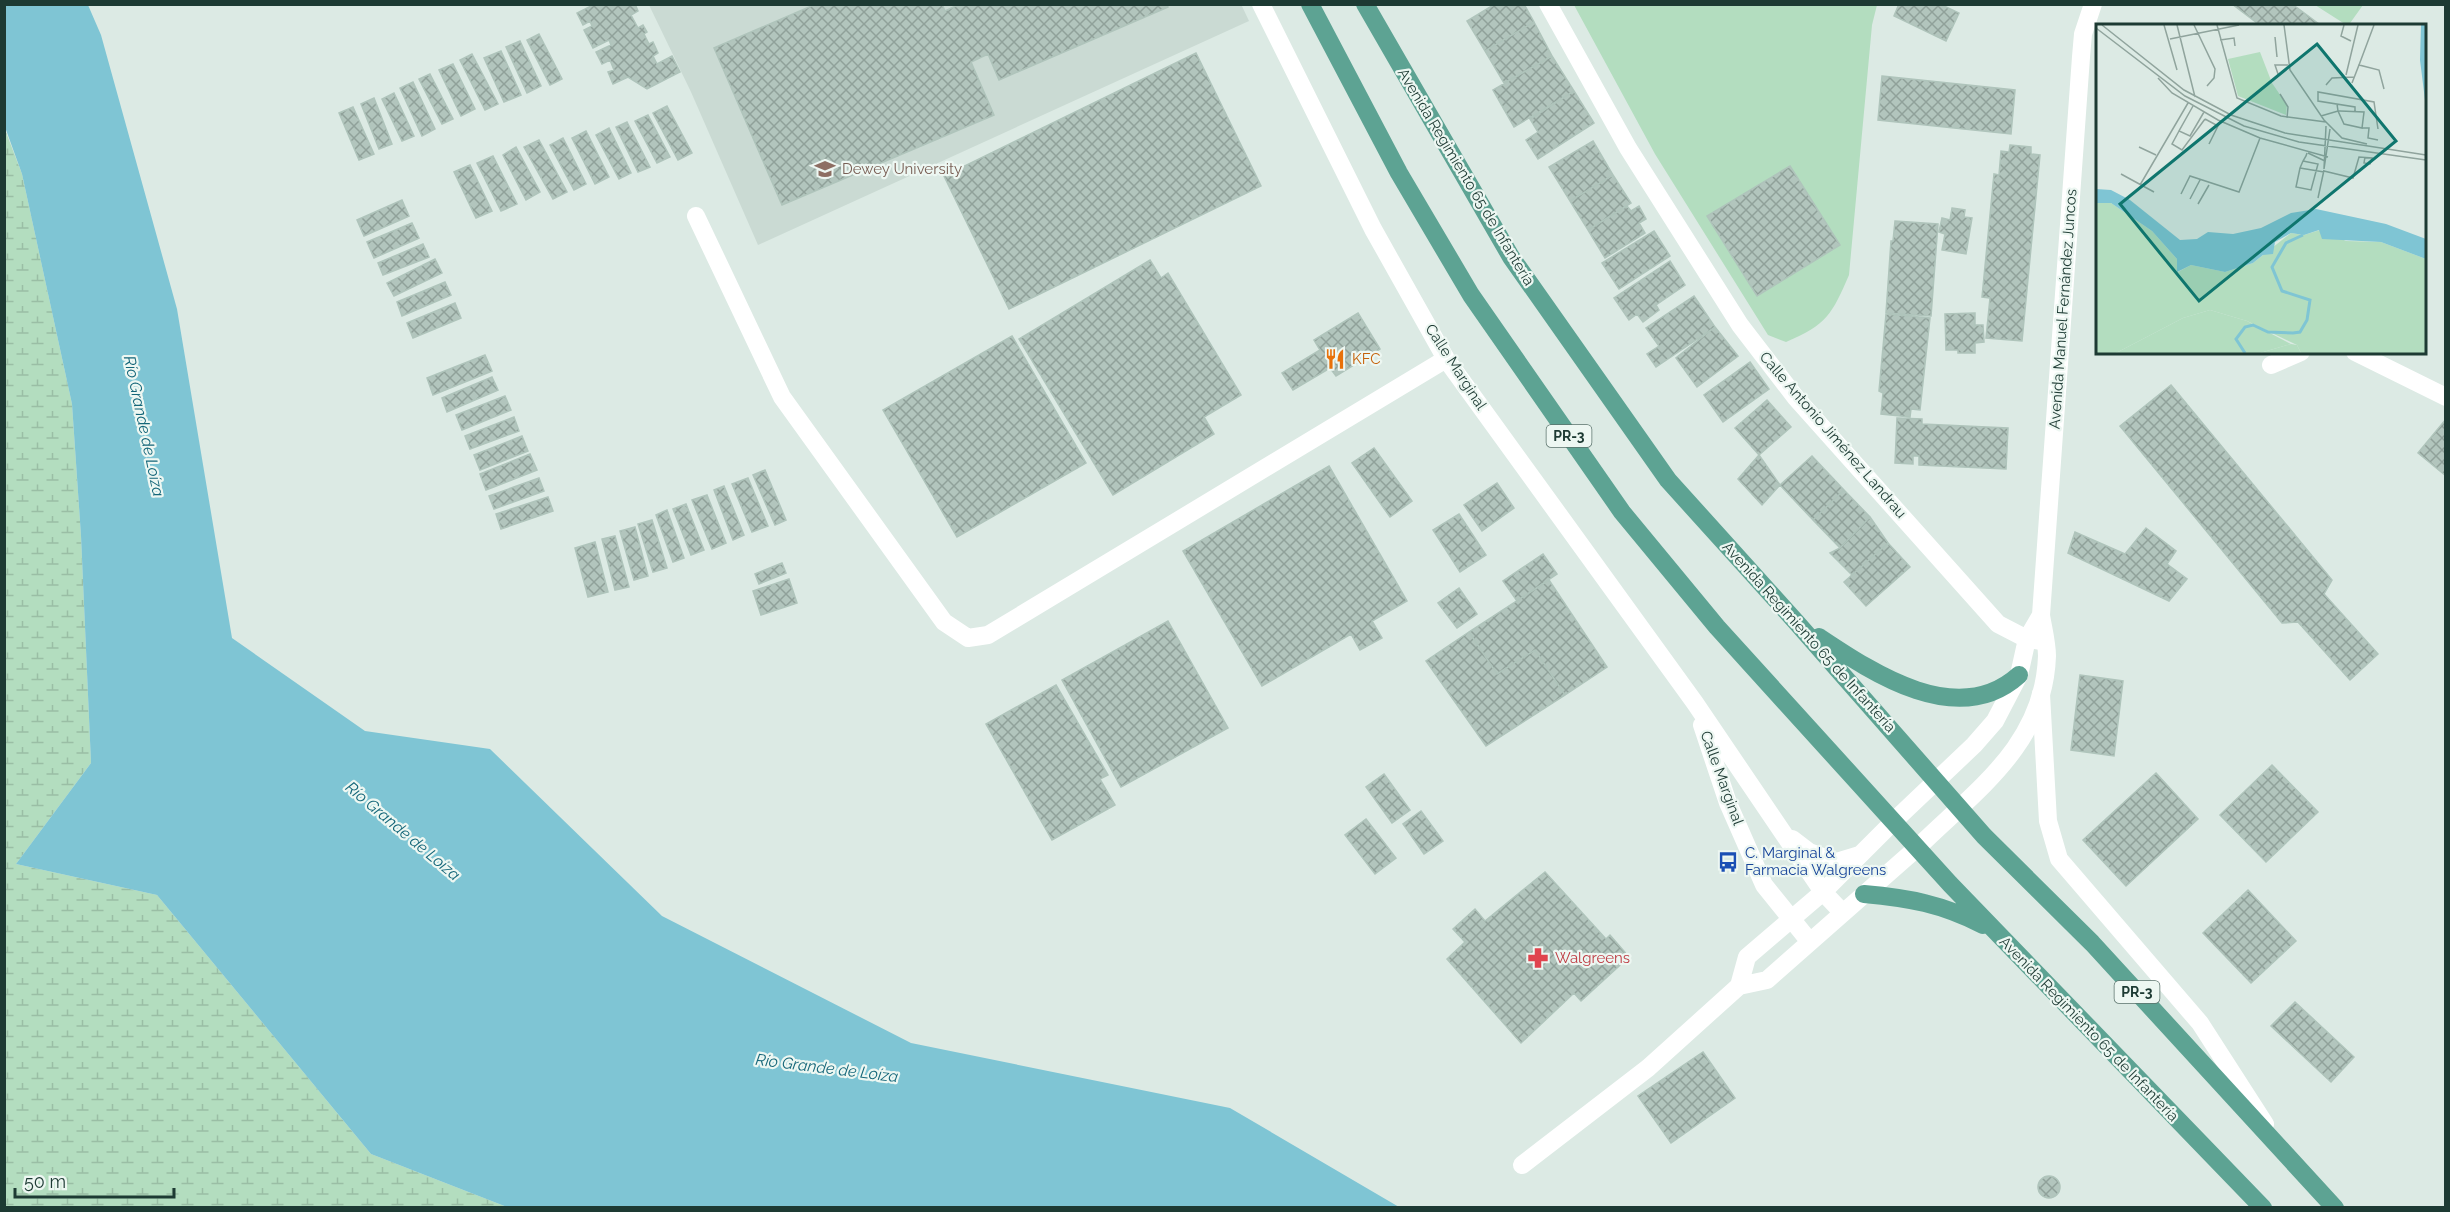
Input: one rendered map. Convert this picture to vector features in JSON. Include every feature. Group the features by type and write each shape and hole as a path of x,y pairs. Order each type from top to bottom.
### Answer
{"main road":[{"name":"Avenida Regimiento 65 de Infantería","path":"1310,4 1399,173 1471,295 1623,512 1717,627 1995,931 2263,1208"},
{"name":"Avenida Regimiento 65 de Infantería","path":"1365,4 1510,257 1668,480 1797,622 1984,836 2092,943 2335,1208"},
{"path":"1797,622 1850,658 1893,683 1940,697 1973,697 2008,685 2019,675"},
{"path":"1864,894 1908,898 1944,908 1995,931"}],"street":[{"name":"Calle Marginal","path":"1261,4 1373,229 1446,359 1695,703 1823,892 1843,913"},
{"name":"Calle Antonio Jiménez Landrau","path":"1548,4 1628,148 1740,325 1796,398 1998,624 2036,640"},
{"name":"Avenida Manuel Fernández Juncos","path":"2036,640 2047,654 2042,693 2035,717 2020,743 2002,767 1918,847 1767,980 1739,986 1747,957 1823,892 1974,745 1995,721 2036,640 2041,615 2083,34 2093,4"},
{"path":"696,216 782,397 945,622 968,638 988,635 1446,359"},
{"path":"2271,365 2296,354"},
{"path":"2358,354 2445,397"},
{"path":"2042,693 2048,821 2059,859 2200,1023 2282,1151"},
{"name":"Calle Marginal","path":"1695,703 1728,803 1764,885 1810,942"},
{"path":"1780,830 1809,852 1836,862 1861,854"},
{"path":"1522,1165 1648,1068 1739,986"}],"shaded area":[{"name":"Dewey University","path":"1241,4 1249,21 758,245 691,92 649,5"}],"green space":[{"path":"1574,5 1877,5 1872,25 1849,275 1832,309 1811,330 1786,342 1768,335 1655,154"},
{"path":"2315,5 2363,5 2349,24 2345,24"},
{"path":"4,127 22,174 72,404 81,536 91,763 16,864 157,895 371,1154 507,1207 5,1207"}],"water":[{"name":"Río Grande de Loíza","path":"5,4 88,5 101,35 177,309 232,638 365,731 490,749 662,916 911,1043 1230,1108 1399,1207 507,1207 371,1154 157,895 16,864 91,763 81,536 72,404 22,174 5,127"}],"building":[{"path":"595,4 635,4 638,11 631,15 638,28 643,25 649,44 653,42 658,53 653,56 657,64 672,56 680,72 647,89 628,77 613,84 608,72 614,70 610,60 602,64 596,52 611,45 609,40 593,48 584,30 592,26 590,21 583,25 577,13"},
{"path":"816,4 942,4 945,11 960,4 1167,4 1168,7 999,80 988,54 971,62 994,115 782,205 714,48"},
{"path":"1495,4 1524,4 1534,22 1485,51 1467,21"},
{"path":"1899,4 1940,4 1959,13 1946,41 1894,16"},
{"path":"2232,4 2292,4 2319,24 2258,24"},
{"path":"1534,22 1552,56 1504,83 1485,51"},
{"path":"539,34 562,79 550,85 527,40"},
{"path":"520,41 541,86 527,93 506,47"},
{"path":"501,51 521,95 504,102 484,58"},
{"path":"1196,53 1261,186 1009,309 944,176"},
{"path":"472,54 498,104 485,110 460,60"},
{"path":"1552,56 1574,91 1514,127 1493,90"},
{"path":"453,64 475,109 461,116 439,70"},
{"path":"430,74 453,119 442,124 419,79"},
{"path":"1882,76 2015,90 2011,134 1878,120"},
{"path":"413,82 435,129 422,136 400,88"},
{"path":"1574,91 1594,123 1538,159 1526,140 1538,132 1530,119"},
{"path":"394,93 414,136 402,141 382,99"},
{"path":"374,98 392,144 379,149 361,104"},
{"path":"667,106 692,153 678,160 653,113"},
{"path":"353,107 374,154 359,160 339,113"},
{"path":"648,115 670,157 657,163 635,121"},
{"path":"627,122 650,167 638,172 616,127"},
{"path":"609,128 631,173 619,179 596,135"},
{"path":"586,131 609,177 595,184 572,138"},
{"path":"563,138 586,184 574,190 550,145"},
{"path":"539,140 567,192 553,199 524,147"},
{"path":"1593,141 1613,175 1570,201 1549,167"},
{"path":"2010,145 2031,147 2031,154 2040,155 2022,341 1986,338 1990,298 1982,297 1994,174 1999,175 2001,151 2009,152"},
{"path":"516,147 540,192 526,200 503,155"},
{"path":"493,156 517,204 501,211 477,163"},
{"path":"470,165 492,211 476,218 454,172"},
{"path":"1790,166 1840,245 1757,296 1707,216"},
{"path":"1613,175 1631,203 1588,230 1570,201"},
{"path":"402,200 409,216 364,236 357,220"},
{"path":"1627,206 1631,211 1639,206 1646,219 1639,223 1645,233 1605,258 1588,230"},
{"path":"1952,208 1965,210 1964,217 1972,218 1966,254 1942,250 1945,234 1939,232 1942,218 1950,220"},
{"path":"1895,221 1938,224 1931,316 1886,313 1891,241 1893,241"},
{"path":"412,223 419,238 374,258 367,242"},
{"path":"1654,231 1670,256 1619,289 1602,263"},
{"path":"423,244 429,257 383,275 378,263"},
{"path":"435,259 442,273 394,296 387,283"},
{"path":"1150,260 1161,278 1168,273 1241,395 1204,417 1214,434 1113,495 1019,339"},
{"path":"1670,261 1685,285 1656,305 1659,310 1643,322 1637,314 1629,320 1614,298"},
{"path":"445,282 451,295 402,316 397,302"},
{"path":"1694,296 1715,327 1656,367 1647,354 1659,346 1646,328"},
{"path":"455,303 461,318 413,338 407,323"},
{"name":"KFC","path":"1358,313 1380,349 1336,376 1330,368 1293,390 1282,373 1320,350 1314,340"},
{"path":"1975,313 1975,325 1983,325 1984,342 1975,343 1975,353 1946,350 1945,314"},
{"path":"1886,314 1930,318 1920,410 1911,409 1910,417 1881,414 1883,393 1879,391"},
{"path":"1715,327 1738,356 1697,387 1676,358"},
{"path":"1012,336 1086,463 957,537 883,410"},
{"path":"485,355 492,371 433,395 427,378"},
{"path":"1750,362 1769,389 1723,422 1704,395"},
{"path":"492,377 498,390 447,412 442,398"},
{"path":"2171,385 2332,580 2324,594 2378,654 2350,680 2298,622 2282,623 2120,426"},
{"path":"505,396 511,410 462,430 456,415"},
{"path":"1767,400 1791,427 1759,455 1735,428"},
{"path":"514,417 519,431 470,449 465,436"},
{"path":"1897,418 1922,419 1922,424 2008,428 2006,469 1919,465 1919,456 1913,456 1913,464 1895,463"},
{"path":"2446,419 2446,476 2418,453"},
{"path":"522,436 528,451 480,470 474,455"},
{"path":"1374,448 1412,501 1390,517 1352,463"},
{"path":"530,454 537,470 486,490 480,474"},
{"path":"1759,455 1780,485 1762,505 1738,479"},
{"path":"1812,456 1844,490 1813,520 1780,485"},
{"path":"1329,466 1407,601 1372,621 1382,638 1360,650 1351,634 1262,686 1183,551"},
{"path":"765,470 786,520 775,525 753,475"},
{"path":"539,478 544,491 494,509 489,496"},
{"path":"748,478 768,526 752,532 732,484"},
{"path":"1497,483 1514,508 1482,531 1464,505"},
{"path":"724,486 744,535 733,540 714,490"},
{"path":"1844,490 1870,517 1840,548 1813,520"},
{"path":"707,495 726,543 712,549 692,500"},
{"path":"548,497 553,511 501,529 496,514"},
{"path":"686,504 704,550 691,555 673,509"},
{"path":"667,510 684,558 673,562 656,515"},
{"path":"1459,514 1486,555 1460,572 1433,530"},
{"path":"1870,517 1888,543 1852,575 1830,553 1840,548"},
{"path":"652,520 667,568 653,572 638,524"},
{"path":"635,527 648,576 634,580 620,531"},
{"path":"2146,528 2176,551 2167,564 2187,579 2169,601 2068,553 2075,532 2125,554"},
{"path":"615,536 629,587 615,590 602,539"},
{"path":"595,542 608,592 588,597 575,548"},
{"path":"1888,543 1910,567 1866,606 1844,582"},
{"path":"1543,554 1557,574 1517,601 1503,581"},
{"path":"782,563 786,573 759,584 755,574"},
{"path":"789,579 797,603 761,615 753,591"},
{"path":"1549,580 1607,667 1565,695 1535,650 1497,674 1469,632"},
{"path":"1459,588 1477,614 1457,628 1438,603"},
{"path":"1168,621 1228,728 1121,787 1062,680"},
{"path":"1469,632 1497,674 1535,650 1565,695 1486,746 1426,661"},
{"path":"2080,675 2123,681 2114,756 2071,750"},
{"path":"1056,685 1108,775 1100,779 1115,805 1052,840 986,724"},
{"path":"2272,765 2318,812 2266,862 2220,815"},
{"path":"2156,773 2198,819 2126,886 2083,840"},
{"path":"1384,774 1410,810 1392,823 1366,787"},
{"path":"1421,811 1443,841 1424,854 1403,824"},
{"path":"1366,819 1396,858 1375,874 1345,835"},
{"name":"Walgreens","path":"1545,872 1606,939 1610,935 1629,957 1581,1001 1574,993 1521,1043 1447,959 1465,942 1453,929 1475,909 1485,921"},
{"path":"2248,890 2296,941 2251,983 2203,933"},
{"path":"2295,1002 2354,1057 2331,1082 2271,1026"},
{"path":"1703,1052 1735,1098 1671,1143 1638,1096"},
{"path":"2045,1176 2053,1176 2060,1183 2060,1191 2053,1198 2045,1198 2038,1191 2038,1183"}],"place":[{"name":"Dewey University","path":"825,169"},
{"name":"KFC","path":"1335,359"},
{"name":"C. Marginal & Farmacia Walgreens","path":"1728,862"},
{"name":"Walgreens","path":"1538,958"}]}
